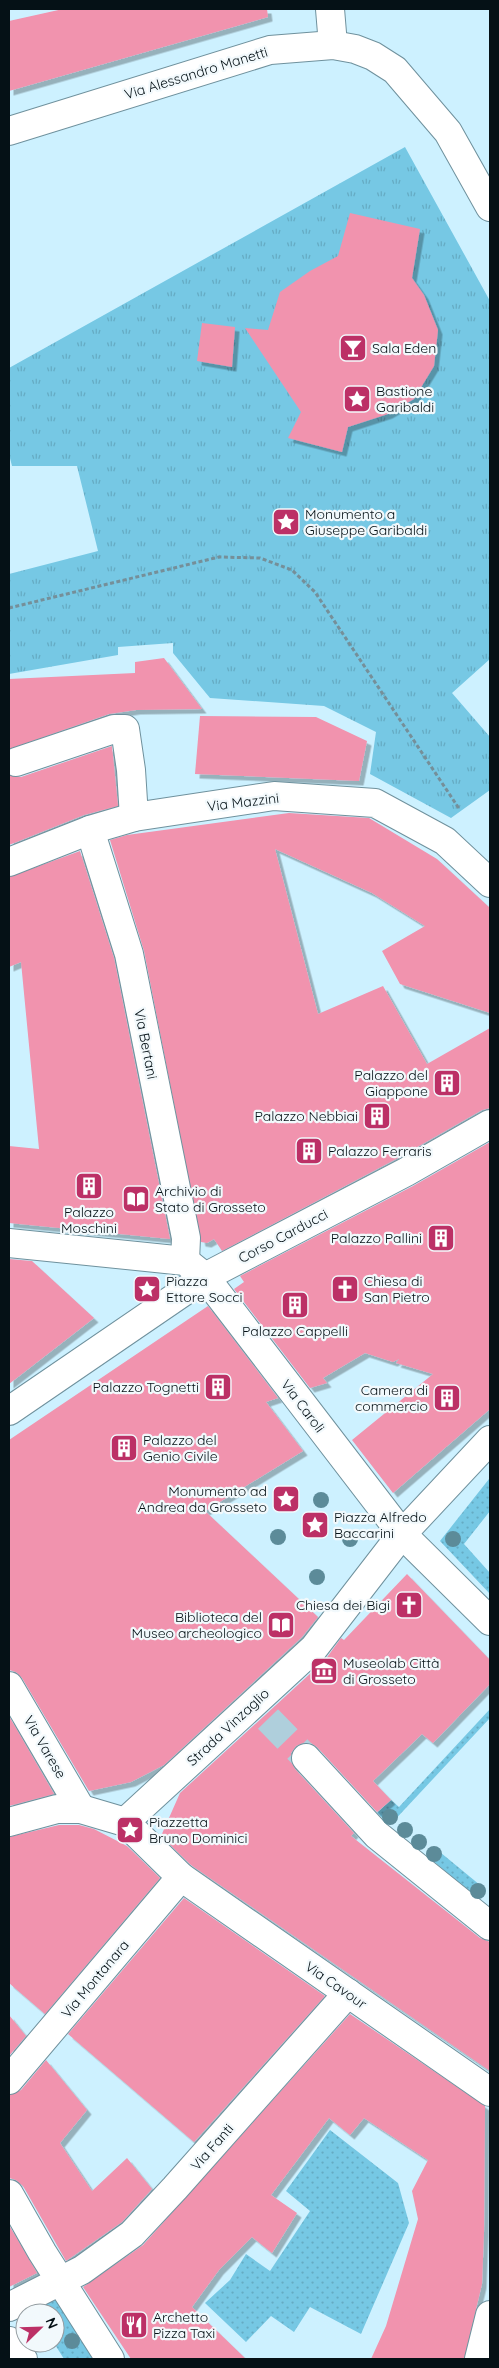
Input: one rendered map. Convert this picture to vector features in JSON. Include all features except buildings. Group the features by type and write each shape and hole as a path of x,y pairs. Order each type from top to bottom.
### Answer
{"street":[{"path":"330,9 333,45"},
{"name":"Via Alessandro Manetti","path":"9,131 270,50 333,45 355,49 373,56 395,70 448,132 490,207"},
{"path":"16,762 114,729 124,729 131,770 134,817"},
{"name":"Via Mazzini","path":"9,862 90,830 134,817 274,796 375,803 445,841 490,883"},
{"name":"Via Bertani","path":"90,830 129,954 186,1238 195,1269"},
{"name":"Corso Carducci","path":"9,1410 195,1269 406,1172 490,1124"},
{"path":"20,1244 195,1269"},
{"name":"Via Caroli","path":"195,1269 402,1534 490,1621"},
{"name":"Strada Vinzaglio","path":"125,1822 261,1711 314,1648 402,1534 490,1440"},
{"name":"Via Varese","path":"9,1686 81,1809"},
{"path":"306,1758 377,1834 490,1926"},
{"path":"9,1822 57,1809 81,1809 125,1822 181,1877"},
{"name":"Via Cavour","path":"181,1877 490,2092"},
{"name":"Via Montanara","path":"9,2080 181,1877"},
{"name":"Via Fanti","path":"9,2307 82,2270 132,2234 348,1993"},
{"path":"9,2194 60,2281 110,2359"},
{"path":"479,2359 490,2315"},
{"path":"9,2341 23,2359"}],"path":[{"path":"9,608 219,557 260,558 292,570 315,592 463,815"}],"green space":[{"path":"405,147 490,301 490,659 452,693 490,737 490,790 451,818 370,774 376,732 324,706 210,698 173,653 173,643 118,647 118,655 9,674 9,574 98,551 77,466 12,466 9,454 9,368"},
{"path":"489,1479 490,1511 464,1544 490,1573 490,1594 440,1541"},
{"path":"490,1709 490,1718 390,1825 377,1813 391,1800 399,1807"},
{"path":"435,1848 486,1890 479,1899 427,1856"},
{"path":"330,2130 398,2183 409,2223 361,2334 310,2307 294,2332 271,2316 246,2342 205,2303 230,2280 246,2254 270,2271 310,2211 286,2191"},
{"path":"55,2296 59,2303 44,2303"},
{"path":"65,2312 95,2359 64,2359 60,2353 65,2353"}],"tunnel":[{"path":"268,1719 306,1758"}],"place":[{"name":"Sala Eden","path":"353,348"},
{"name":"Bastione Garibaldi","path":"357,399"},
{"name":"Monumento a Giuseppe Garibaldi","path":"286,522"},
{"name":"Palazzo del Giappone","path":"447,1083"},
{"name":"Palazzo Nebbiai","path":"377,1116"},
{"name":"Palazzo Ferraris","path":"309,1151"},
{"name":"Palazzo Moschini","path":"89,1186"},
{"name":"Archivio di Stato di Grosseto","path":"136,1199"},
{"name":"Palazzo Pallini","path":"441,1238"},
{"name":"Piazza Ettore Socci","path":"147,1289"},
{"name":"Chiesa di San Pietro","path":"345,1289"},
{"name":"Palazzo Cappelli","path":"295,1305"},
{"name":"Palazzo Tognetti","path":"218,1387"},
{"name":"Camera di commercio","path":"447,1398"},
{"name":"Palazzo del Genio Civile","path":"124,1448"},
{"name":"Monumento ad Andrea da Grosseto","path":"286,1499"},
{"name":"Piazza Alfredo Baccarini","path":"315,1525"},
{"name":"Chiesa dei Bigi","path":"409,1605"},
{"name":"Biblioteca del Museo archeologico","path":"281,1625"},
{"name":"Museolab Città di Grosseto","path":"324,1671"},
{"name":"Piazzetta Bruno Dominici","path":"130,1830"},
{"name":"Archetto Pizza Taxi","path":"134,2325"}]}
